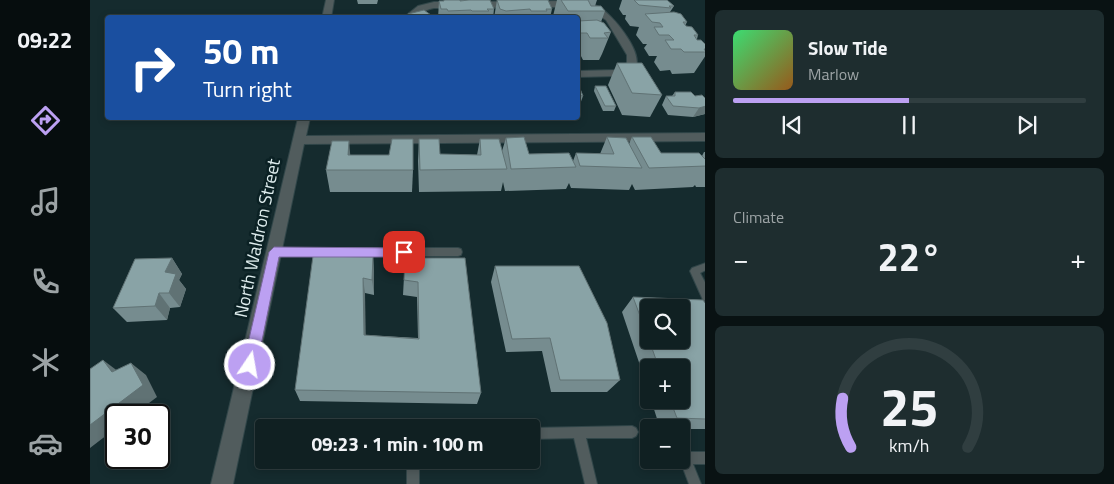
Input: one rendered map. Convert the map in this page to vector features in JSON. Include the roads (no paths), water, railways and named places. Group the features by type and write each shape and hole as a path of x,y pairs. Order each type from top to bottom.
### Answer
{"street":[{"path":"327,15 330,0"},
{"path":"411,15 421,8 434,5 566,4 594,8 610,18 632,55 632,64 617,72 580,74"},
{"name":"North Waldron Street","path":"222,484 304,120"},
{"path":"300,140 705,137"}],"lane":[{"path":"274,252 458,252"},
{"path":"705,266 695,270 705,297"},
{"path":"540,433 632,432"},
{"path":"579,433 591,484"},
{"path":"695,484 685,458 705,458"},
{"path":"413,469 413,484"}]}
